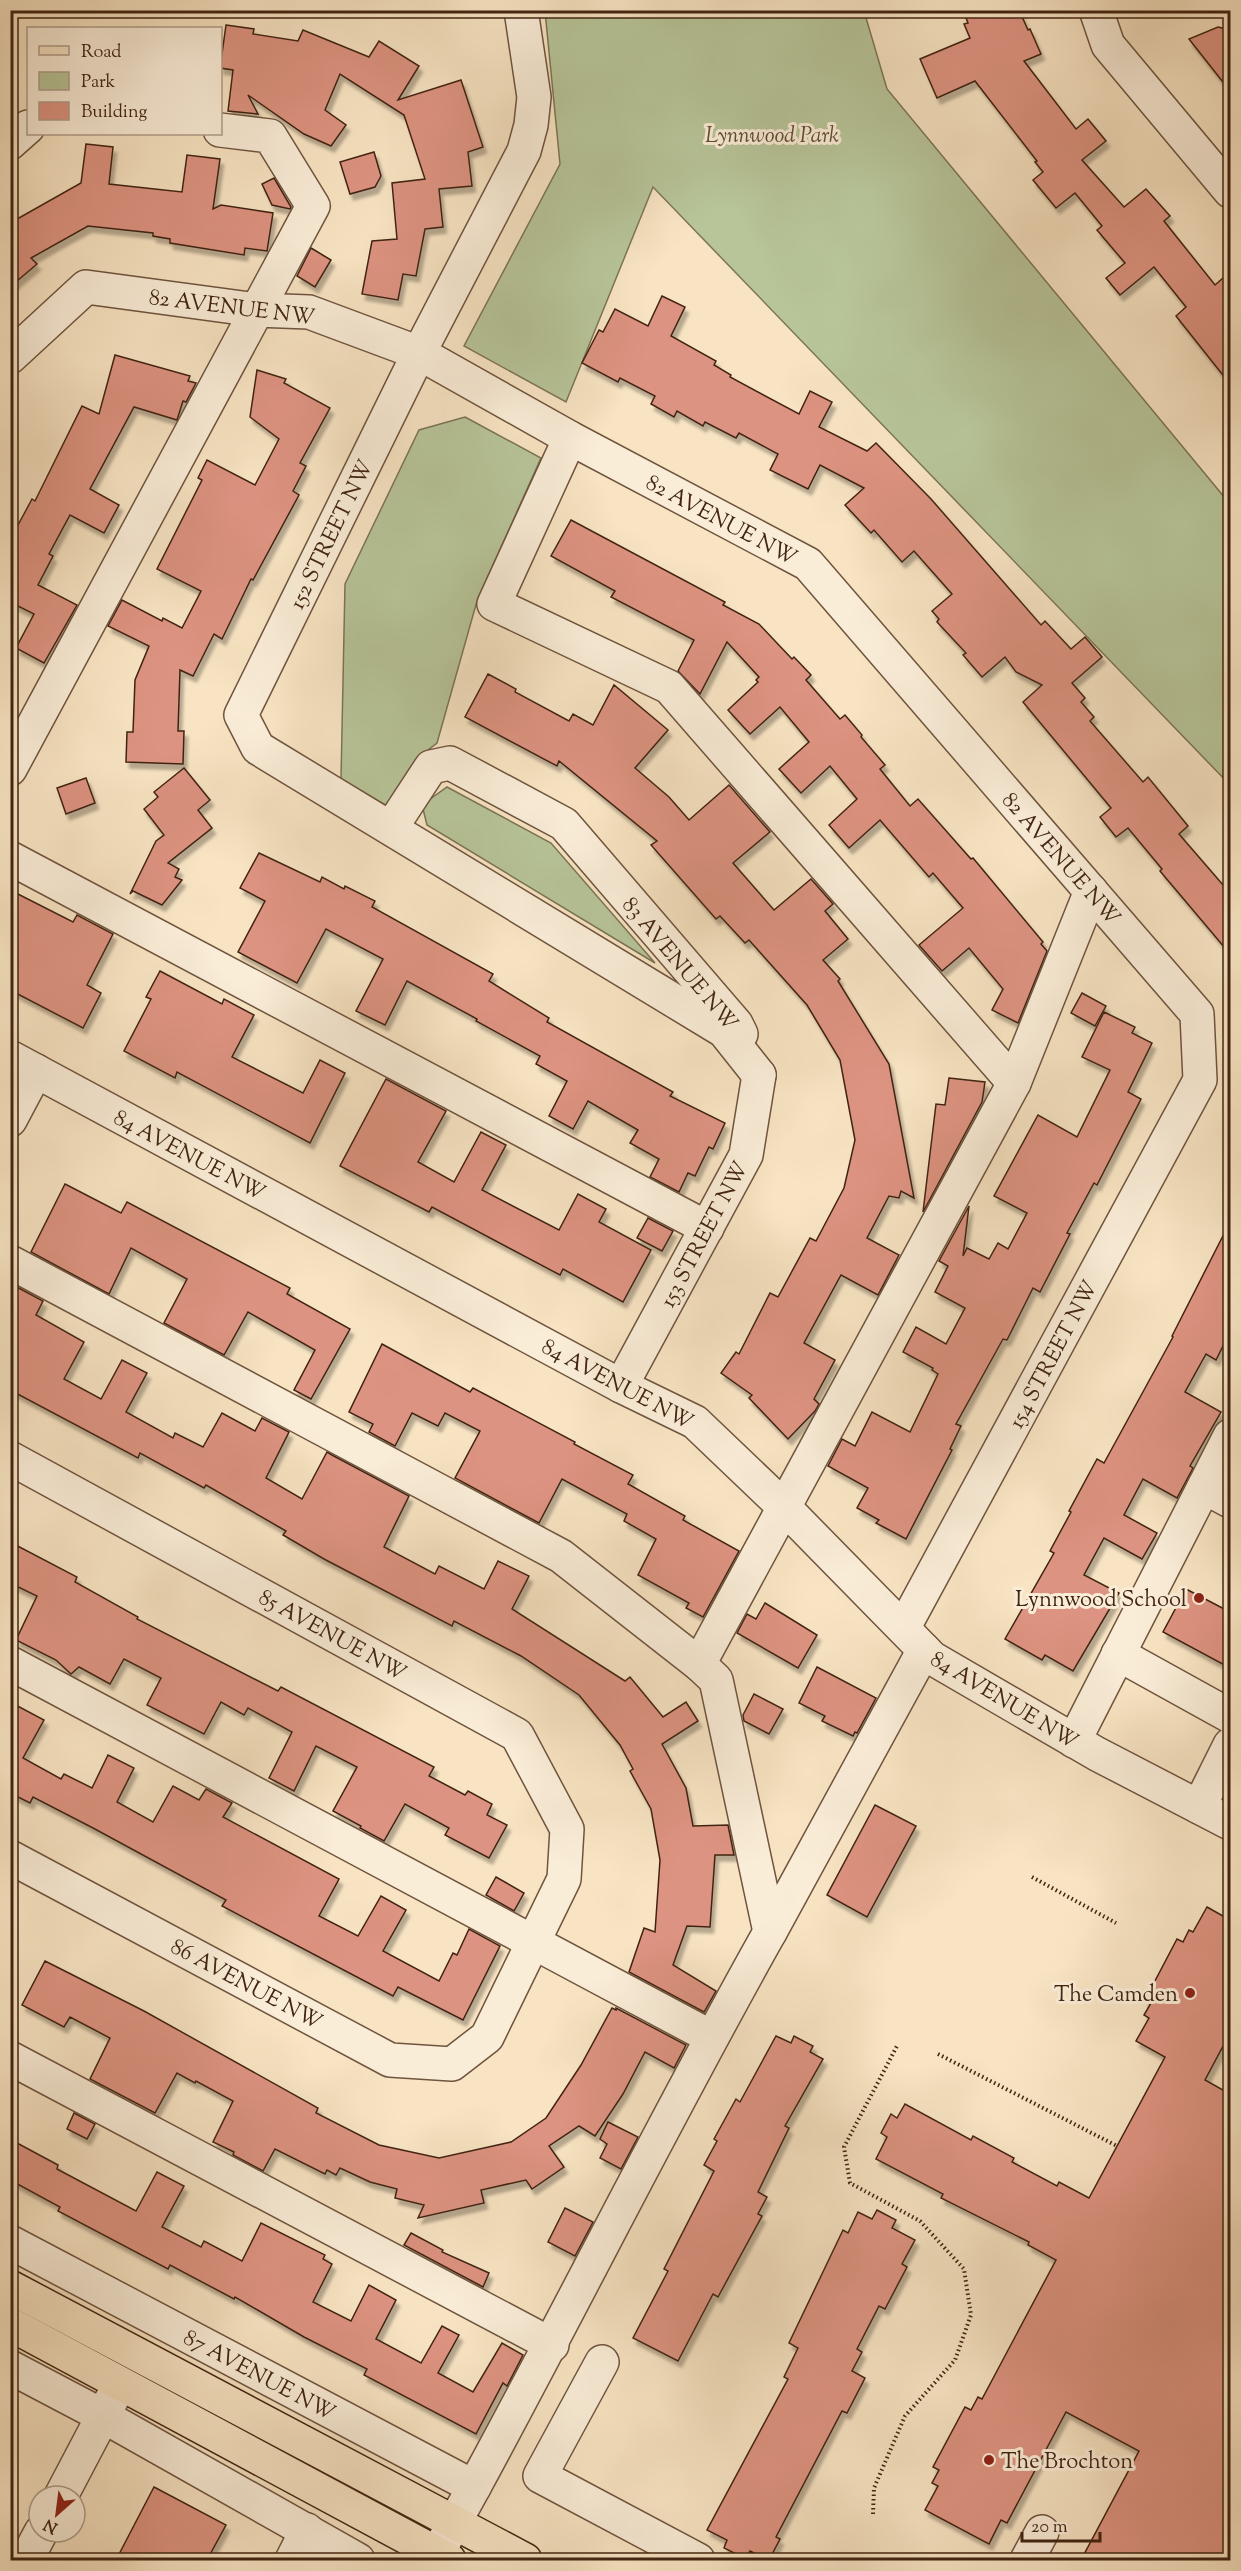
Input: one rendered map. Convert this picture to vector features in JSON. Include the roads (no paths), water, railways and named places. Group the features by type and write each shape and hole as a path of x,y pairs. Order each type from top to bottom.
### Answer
{"main road":[{"name":"87 AVENUE NW","path":"10,2287 525,2560"},
{"path":"10,2324 443,2557"}],"street":[{"name":"152 STREET NW","path":"241,715 419,353 524,151 531,125 534,97 520,10"},
{"path":"1099,10 1097,13 1108,45 1230,191"},
{"path":"10,143 27,128"},
{"path":"10,769 313,206 270,136 222,130"},
{"name":"82 AVENUE NW","path":"10,357 87,287 256,310 309,312 419,353 570,438 808,564 1197,1014 1200,1080"},
{"path":"570,438 494,604 669,687 1014,1083"},
{"name":"83 AVENUE NW","path":"241,715 258,748 724,1031 759,1075"},
{"name":"83 AVENUE NW","path":"391,828 431,767 450,763 564,824 736,1024 759,1075"},
{"path":"10,858 707,1228"},
{"path":"699,1664 1014,1083 1091,891"},
{"path":"10,1120 23,1064"},
{"name":"84 AVENUE NW","path":"23,1064 621,1386 695,1422 784,1507 932,1658 1074,1741 1230,1823"},
{"name":"153 STREET NW","path":"621,1386 746,1155 759,1075"},
{"name":"154 STREET NW","path":"474,2487 552,2345 711,2037 770,1932 914,1639 1200,1080"},
{"path":"10,1262 561,1556 699,1664 716,1680 770,1932"},
{"path":"1074,1741 1118,1654 1217,1494 1230,1436"},
{"name":"85 AVENUE NW","path":"10,1458 517,1735 567,1829 564,1879 534,1942"},
{"path":"1118,1654 1230,1716"},
{"path":"10,1663 711,2037"},
{"path":"1199,1807 1230,1745"},
{"name":"86 AVENUE NW","path":"10,1857 390,2060 452,2064 487,2037 534,1942"},
{"path":"10,2058 552,2345"},
{"name":"87 AVENUE NW","path":"10,2242 474,2487"},
{"path":"67,2484 136,2353"},
{"path":"602,2362 540,2476 698,2560"},
{"path":"10,2367 103,2416 358,2560"},
{"path":"443,2557 454,2524 474,2487"},
{"path":"292,2560 307,2530"},
{"path":"1027,2560 1042,2532"},
{"path":"26,2560 35,2544"}],"place":[{"name":"Lynnwood School","path":"1199,1598"},
{"name":"The Camden","path":"1190,1993"},
{"name":"The Brochton","path":"989,2460"}],"park label":[{"name":"Lynnwood Park","path":"772,134"}]}
